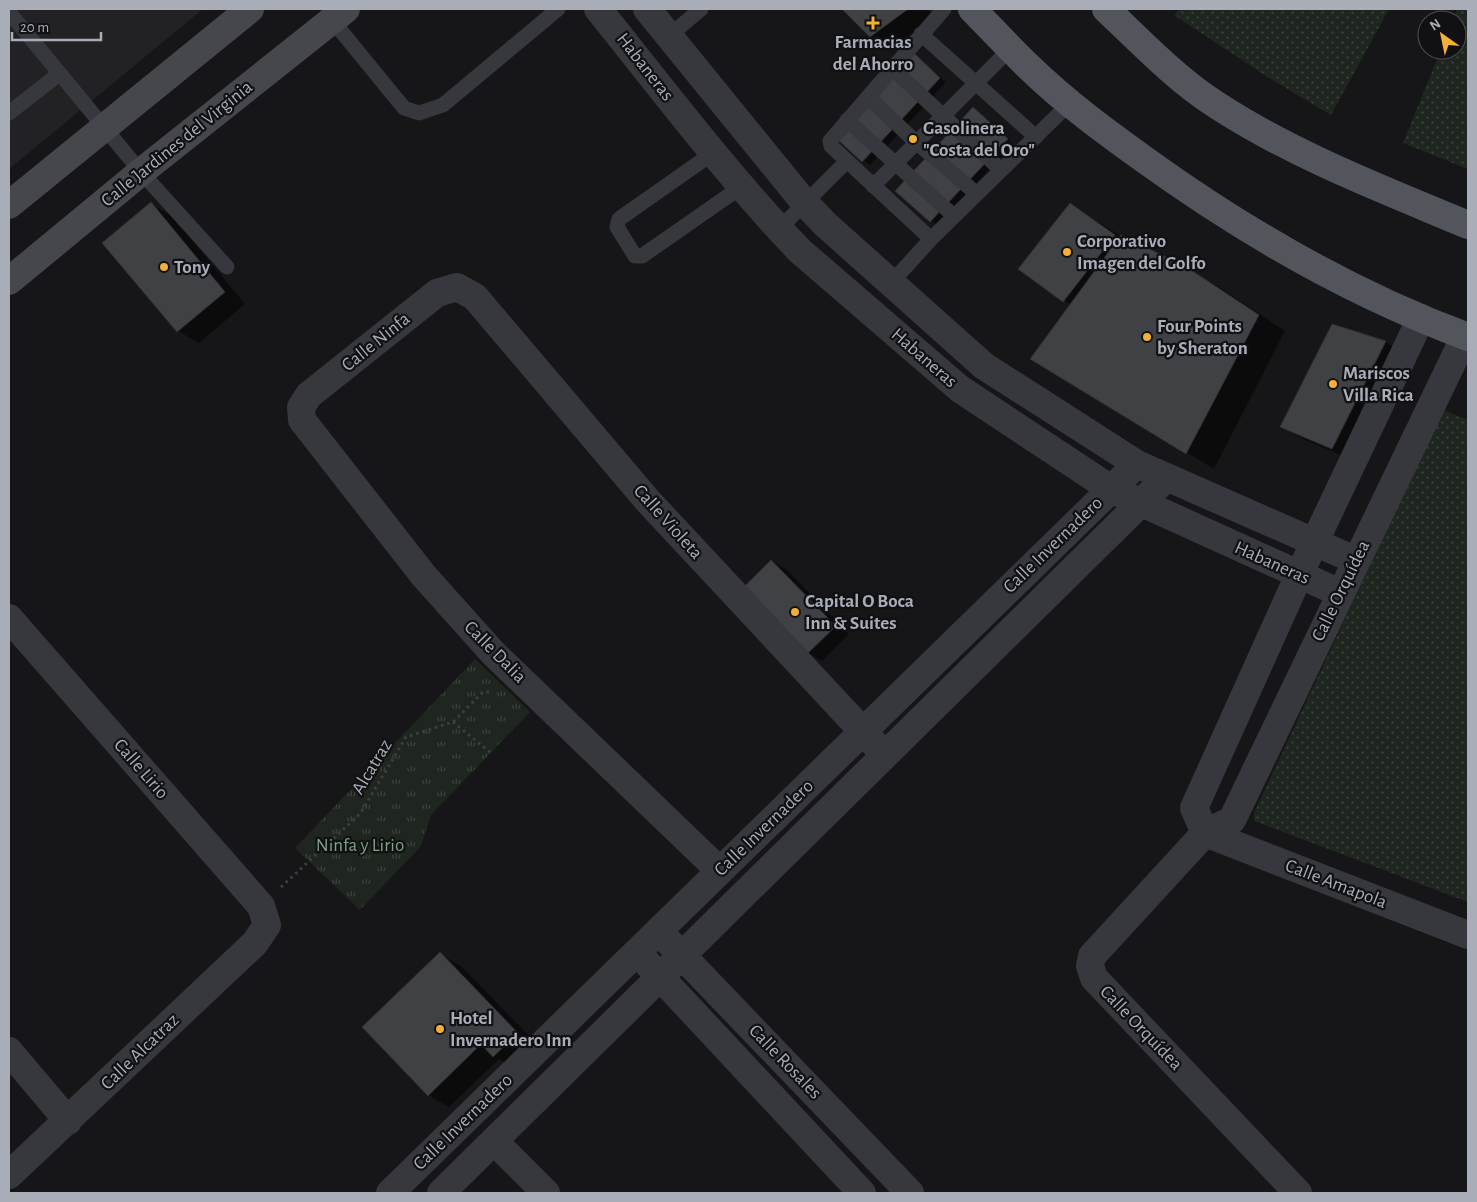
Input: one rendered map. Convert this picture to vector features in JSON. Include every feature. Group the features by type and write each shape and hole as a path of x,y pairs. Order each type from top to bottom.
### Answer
{"main road":[{"path":"972,9 1030,69 1112,136 1249,230 1316,269 1421,318 1467,337"},
{"path":"1106,9 1150,50 1214,103 1282,142 1468,225"}],"street":[{"path":"9,205 250,9"},
{"name":"Habaneras","path":"598,9 714,154 779,229 800,251 960,389 1111,489 1340,593"},
{"name":"Habaneras","path":"647,9 804,202 825,224 984,366 1137,464 1316,541 1355,560"},
{"name":"Calle Jardines del Virginia","path":"9,281 141,172 339,14"},
{"name":"Calle Ninfa","path":"301,407 309,395 437,293 457,287"},
{"name":"Calle Violeta","path":"457,287 475,297 648,501 885,755"},
{"path":"1205,833 1194,808 1299,575 1421,318"},
{"name":"Calle Orquídea","path":"1298,1193 1094,978 1090,966 1092,956 1205,833 1232,820 1355,560 1467,337"},
{"name":"Calle Dalia","path":"301,407 302,420 424,576 493,654 529,686 720,871"},
{"name":"Calle Invernadero","path":"390,1193 1137,464"},
{"name":"Calle Invernadero","path":"440,1193 1166,478"},
{"name":"Calle Lirio","path":"9,618 264,915"},
{"name":"Calle Amapola","path":"1205,833 1468,935"},
{"name":"Calle Alcatraz","path":"9,1175 256,943 264,915"},
{"name":"Calle Rosales","path":"658,932 682,954 910,1193"},
{"name":"Calle Rosales","path":"636,953 660,977 847,1188"},
{"path":"9,1051 68,1121"},
{"path":"494,1141 546,1193"}],"lane":[{"path":"339,14 404,108 419,113 443,105 558,9"},
{"path":"669,36 701,9"},
{"path":"931,239 831,146 830,141 944,9"},
{"path":"9,12 141,172 227,267"},
{"path":"921,34 1036,136"},
{"path":"873,186 1011,48"},
{"path":"892,69 1001,170"},
{"path":"9,114 59,74"},
{"path":"868,97 916,142 977,194"},
{"path":"891,284 931,239 1070,102"},
{"path":"847,120 954,216"},
{"path":"714,154 619,219 617,227 635,256 642,256 742,187"},
{"path":"779,229 847,160"}],"path":[{"name":"Alcatraz","path":"264,915 360,814 406,737 453,722 483,692 511,694 529,686"},
{"path":"453,722 491,753"}],"shaded area":[{"path":"9,9 203,9 9,169"}],"green space":[{"path":"1179,9 1389,9 1331,115 1266,76 1174,15"},
{"path":"1468,9 1468,169 1403,143 1437,60 1467,60 1467,10 1457,10"},
{"path":"1443,410 1468,420 1468,902 1254,821 1254,813"},
{"name":"Ninfa y Lirio","path":"475,659 530,712 431,815 421,846 360,910 295,848"}],"building":[{"name":"Farmacias del Ahorro","path":"842,9 908,9 870,37"},
{"path":"913,52 940,78 862,162 835,137"},
{"path":"973,107 1008,139 930,222 895,191"},
{"name":"Tony","path":"151,202 225,292 177,332 102,243"},
{"name":"Corporativo Imagen del Golfo","path":"1070,203 1115,235 1063,302 1018,269"},
{"name":"Four Points by Sheraton","path":"1121,235 1188,268 1259,315 1186,454 1030,359"},
{"name":"Mariscos Villa Rica","path":"1332,324 1386,341 1332,449 1280,427"},
{"path":"771,560 836,626 807,654 742,589"},
{"path":"440,952 518,1033 493,1057 481,1044 428,1096 362,1027"}],"place":[{"name":"Farmacias del Ahorro","path":"873,23"},
{"name":"Gasolinera \"Costa del Oro\"","path":"913,139"},
{"name":"Corporativo Imagen del Golfo","path":"1067,252"},
{"name":"Tony","path":"164,267"},
{"name":"Four Points by Sheraton","path":"1147,337"},
{"name":"Mariscos Villa Rica","path":"1333,384"},
{"name":"Capital O Boca Inn & Suites","path":"795,612"},
{"name":"Hotel Invernadero Inn","path":"440,1029"}]}
